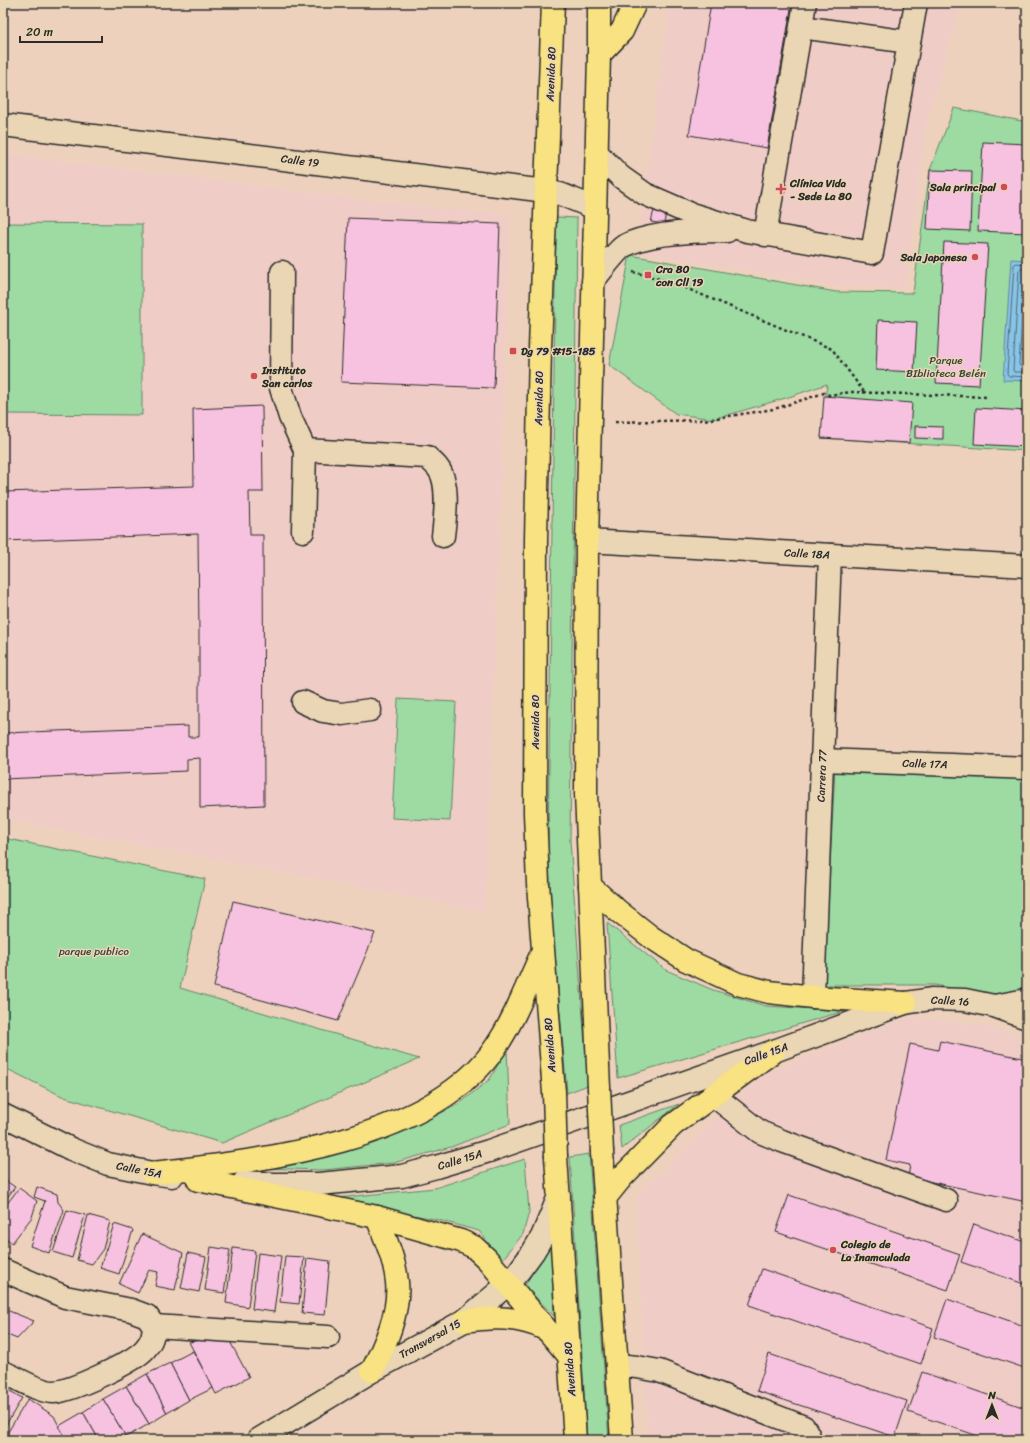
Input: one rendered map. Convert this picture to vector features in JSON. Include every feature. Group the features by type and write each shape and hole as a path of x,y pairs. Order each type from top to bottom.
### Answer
{"main road":[{"name":"Avenida 80","path":"553,3 540,348 536,555 535,812 538,884 554,1093 556,1157 575,1440"},
{"path":"599,3 597,153 587,541 586,794 602,1152 622,1440"},
{"path":"599,55 622,31 635,3"},
{"path":"590,886 651,938 686,960 738,984 769,992 813,998 905,1003"},
{"path":"152,1173 222,1165 318,1147 353,1137 404,1119 440,1099 472,1076 495,1048 513,1016 543,950"},
{"path":"605,1198 622,1177 673,1125 774,1051"},
{"path":"198,1180 377,1217 461,1241 474,1247 487,1259 569,1356"},
{"path":"372,1371 383,1349 391,1327 396,1304 397,1283 391,1257 377,1217"},
{"path":"464,1320 485,1318 518,1319 547,1330"}],"street":[{"path":"756,233 805,3"},
{"path":"597,153 622,177 645,194 691,214 756,233 872,253 916,3"},
{"path":"801,27 910,42"},
{"name":"Calle 19","path":"3,125 546,191 560,194 595,208"},
{"path":"594,281 623,247 647,238 696,231 756,233"},
{"path":"282,272 281,388 290,417 305,450 303,531"},
{"path":"305,450 427,458 439,469 445,486 443,536"},
{"name":"Calle 18A","path":"587,541 1027,566"},
{"name":"Carrera 77","path":"813,998 830,555"},
{"path":"303,702 323,711 342,714 370,710"},
{"name":"Calle 17A","path":"822,760 1027,768"},
{"name":"Calle 16","path":"905,1003 931,999 965,1000 994,1006 1027,1018"},
{"name":"Calle 16","path":"994,1006 1027,1000"},
{"name":"Calle 15A","path":"3,1115 64,1145 108,1164 152,1173 198,1180 273,1184 319,1184 402,1176 489,1151 774,1051 905,1003"},
{"path":"713,1095 760,1132 946,1200"},
{"name":"Transversal 15","path":"258,1440 372,1371 464,1320 508,1284 533,1252 550,1221 559,1196"},
{"path":"3,1270 65,1297 131,1310 146,1316 154,1326 152,1339 144,1350 129,1361 92,1381 70,1388 56,1392 44,1391 3,1372"},
{"path":"154,1326 328,1337"},
{"path":"617,1365 637,1366 659,1372 804,1427 809,1436 809,1440"}],"path":[{"path":"632,272 671,282 832,349 864,392"},
{"path":"612,422 704,420 774,409 824,393 829,395 864,392 989,397"}],"shaded area":[{"name":"Clínica Vida - Sede La 80","path":"670,3 961,3 925,128 906,288 836,286 636,251"},
{"name":"Instituto San carlos","path":"3,154 426,207 509,215 485,911 3,819"},
{"name":"Colegio de La Inamculada","path":"909,1017 990,1027 1027,1040 1027,1440 649,1440 641,1304 637,1196 761,1075"}],"green space":[{"path":"828,3 864,3 865,5 846,6"},
{"name":"Parque BIblioteca Belén","path":"954,108 1027,122 1027,451 821,438 827,384 714,419 676,414 609,365 630,255 836,292 913,293 930,170"},
{"path":"556,217 577,218 570,841 588,1085 567,1093 552,919 548,844"},
{"path":"3,223 142,224 142,415 3,414"},
{"path":"398,699 456,702 450,821 392,818"},
{"path":"835,769 1027,778 1027,991 995,998 935,985 824,985"},
{"name":"parque publico","path":"3,838 205,879 180,988 419,1059 222,1143 64,1097 3,1067"},
{"path":"607,923 666,970 713,990 766,1006 844,1011 618,1078"},
{"path":"507,1048 510,1124 451,1147 393,1163 323,1170 255,1168 342,1149 403,1132 459,1104 490,1079"},
{"path":"679,1104 622,1149 619,1125"},
{"path":"589,1154 609,1440 587,1440 570,1157"},
{"path":"525,1159 529,1212 523,1234 502,1260 479,1231 435,1219 326,1199 435,1188"},
{"path":"551,1238 554,1316 525,1286"}],"water":[{"path":"1011,259 1027,260 1027,381 1003,380"}],"building":[{"path":"711,3 792,3 767,148 689,135"},
{"name":"Sala principal","path":"983,142 1027,144 1027,233 978,231"},
{"path":"930,170 972,171 970,231 927,229"},
{"path":"654,210 666,212 664,224 651,222"},
{"path":"348,218 500,224 494,388 341,382"},
{"path":"944,242 988,244 979,385 936,383"},
{"path":"878,320 917,322 914,372 876,370"},
{"path":"824,396 912,403 909,443 821,438"},
{"path":"262,406 263,492 249,492 250,535 263,535 264,805 200,808 200,758 187,759 187,771 3,779 3,733 188,726 188,737 199,737 199,635 198,534 3,541 3,492 194,486 193,409"},
{"path":"976,408 1027,411 1027,447 974,444"},
{"path":"915,426 943,427 943,439 915,438"},
{"path":"233,901 375,933 338,1021 214,987"},
{"path":"940,1041 1027,1059 1027,1202 908,1177 910,1165 886,1160 910,1044 938,1050"},
{"path":"3,1179 15,1187 3,1203"},
{"path":"37,1187 57,1194 58,1202 64,1210 49,1253 30,1246 45,1201 34,1197"},
{"path":"19,1188 37,1201 32,1217 12,1243 3,1236 3,1209"},
{"path":"789,1195 960,1254 948,1290 776,1232"},
{"path":"67,1210 85,1215 72,1258 53,1252"},
{"path":"88,1215 110,1221 103,1249 92,1264 77,1260"},
{"path":"114,1224 133,1230 119,1274 100,1268"},
{"path":"974,1224 1027,1243 1027,1285 961,1262"},
{"path":"142,1234 183,1253 175,1290 155,1286 158,1272 149,1270 138,1293 119,1284"},
{"path":"211,1247 230,1250 224,1293 205,1290"},
{"path":"233,1248 255,1251 248,1307 226,1303"},
{"path":"188,1253 206,1257 199,1292 181,1288"},
{"path":"258,1253 281,1256 274,1312 252,1309"},
{"path":"285,1256 304,1257 299,1304 280,1302"},
{"path":"307,1258 330,1261 325,1315 302,1313"},
{"path":"762,1269 933,1328 921,1364 749,1305"},
{"path":"947,1299 1027,1327 1027,1369 934,1337"},
{"path":"4,1309 34,1321 17,1339 3,1333"},
{"path":"227,1336 249,1377 216,1394 189,1342"},
{"path":"193,1351 213,1388 189,1400 170,1363"},
{"path":"769,1354 907,1401 895,1437 757,1391"},
{"path":"170,1363 189,1400 167,1413 147,1374"},
{"path":"922,1372 1025,1408 1027,1403 1027,1440 990,1440 908,1412"},
{"path":"147,1374 167,1413 149,1424 126,1386"},
{"path":"126,1386 149,1424 126,1437 103,1399"},
{"path":"3,1387 22,1398 3,1430"},
{"path":"28,1399 54,1416 66,1440 3,1440"},
{"path":"103,1399 126,1437 122,1440 99,1440 83,1412"},
{"path":"83,1412 99,1440 67,1440 59,1426"}],"place":[{"name":"Sala principal","path":"1004,187"},
{"name":"Clínica Vida - Sede La 80","path":"781,189"},
{"name":"Sala japonesa","path":"975,257"},
{"name":"Cra 80 con Cll 19","path":"648,275"},
{"name":"Dg 79 #15-185","path":"513,351"},
{"name":"Instituto San carlos","path":"254,376"},
{"name":"Colegio de La Inamculada","path":"833,1250"}]}
